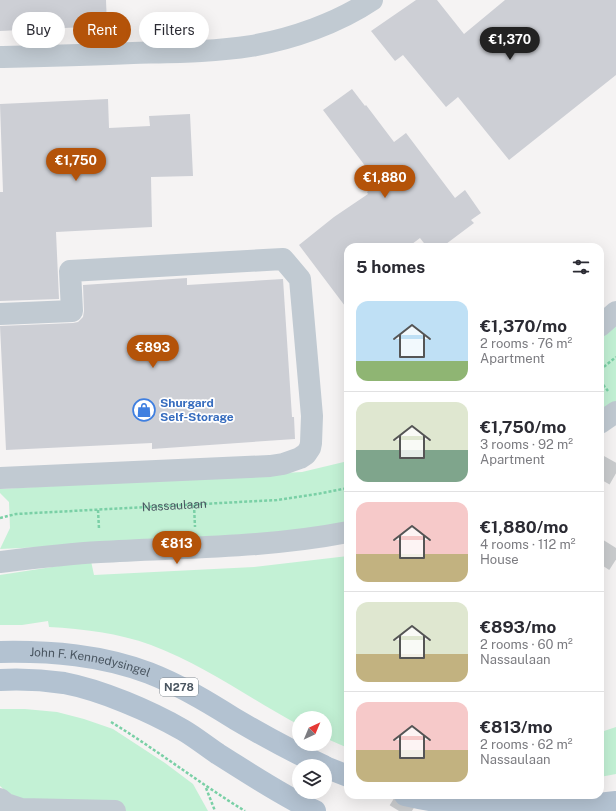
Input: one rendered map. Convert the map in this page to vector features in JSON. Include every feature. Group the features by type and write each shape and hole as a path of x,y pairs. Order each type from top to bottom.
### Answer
{"main road":[{"name":"John F. Kennedysingel","path":"10,652 46,652 86,656 125,665 150,674 191,693 310,759"},
{"name":"John F. Kennedysingel","path":"9,680 52,682 78,687 119,700 156,716 183,730 289,799 315,811"},
{"name":"John F. Kennedysingel","path":"332,769 344,774"},
{"path":"424,799 457,806 517,805 555,810 616,802"}],"street":[{"path":"0,57 164,52 251,46 279,40 332,21 358,9 372,0"},
{"path":"0,314 72,311 70,271 283,259 300,279 312,416 310,448 306,454 300,458 283,464 270,466 0,478"},
{"path":"604,322 616,312"},
{"path":"604,421 616,412"},
{"path":"0,562 87,553 279,543 344,533"},
{"path":"0,800 21,810 115,811"}],"path":[{"path":"604,367 616,357"},
{"name":"Nassaulaan","path":"0,518 16,514 277,500 344,489"},
{"path":"194,505 195,516"},
{"path":"108,720 143,742 206,787 245,811"},
{"path":"206,787 215,811"}],"green space":[{"path":"616,322 616,405 604,413 604,332"},
{"path":"344,462 344,524 305,529 218,537 131,543 0,549 10,528 9,502 0,493 0,489 302,472"},
{"path":"344,556 344,746 332,741 332,711 292,711 292,721 208,672 151,645 126,637 101,632 49,627 48,621 22,625 0,625 0,575 91,561 94,575 254,567"},
{"path":"0,709 25,709 57,712 113,729 165,763 193,784 208,811 116,811 21,799 8,793 0,786"},
{"path":"616,727 616,774 604,776 604,731"}],"building":[{"path":"0,0 106,0 106,12 73,12 73,28 65,28 65,12 12,12 12,30 0,31"},
{"path":"416,0 437,0 464,34 505,0 616,0 616,75 509,160 458,97 446,107 403,55 395,61 371,31"},
{"path":"352,89 394,142 406,133 455,198 465,190 481,213 471,220 474,223 447,243 424,243 420,238 413,243 344,243 344,305 299,245 334,217 368,194 367,192 378,183 323,110"},
{"path":"108,99 109,128 150,126 149,116 190,114 193,176 151,177 152,227 56,232 59,299 0,301 0,192 3,192 0,104"},
{"path":"187,278 187,285 283,279 292,417 294,417 295,439 152,449 152,443 6,450 0,326 78,322 83,317 84,311 83,285"}],"tunnel":[{"path":"604,472 616,451"},
{"path":"604,558 616,539"},
{"path":"399,811 406,799"}],"place":[{"name":"Shurgard Self-Storage","path":"144,410"}]}
